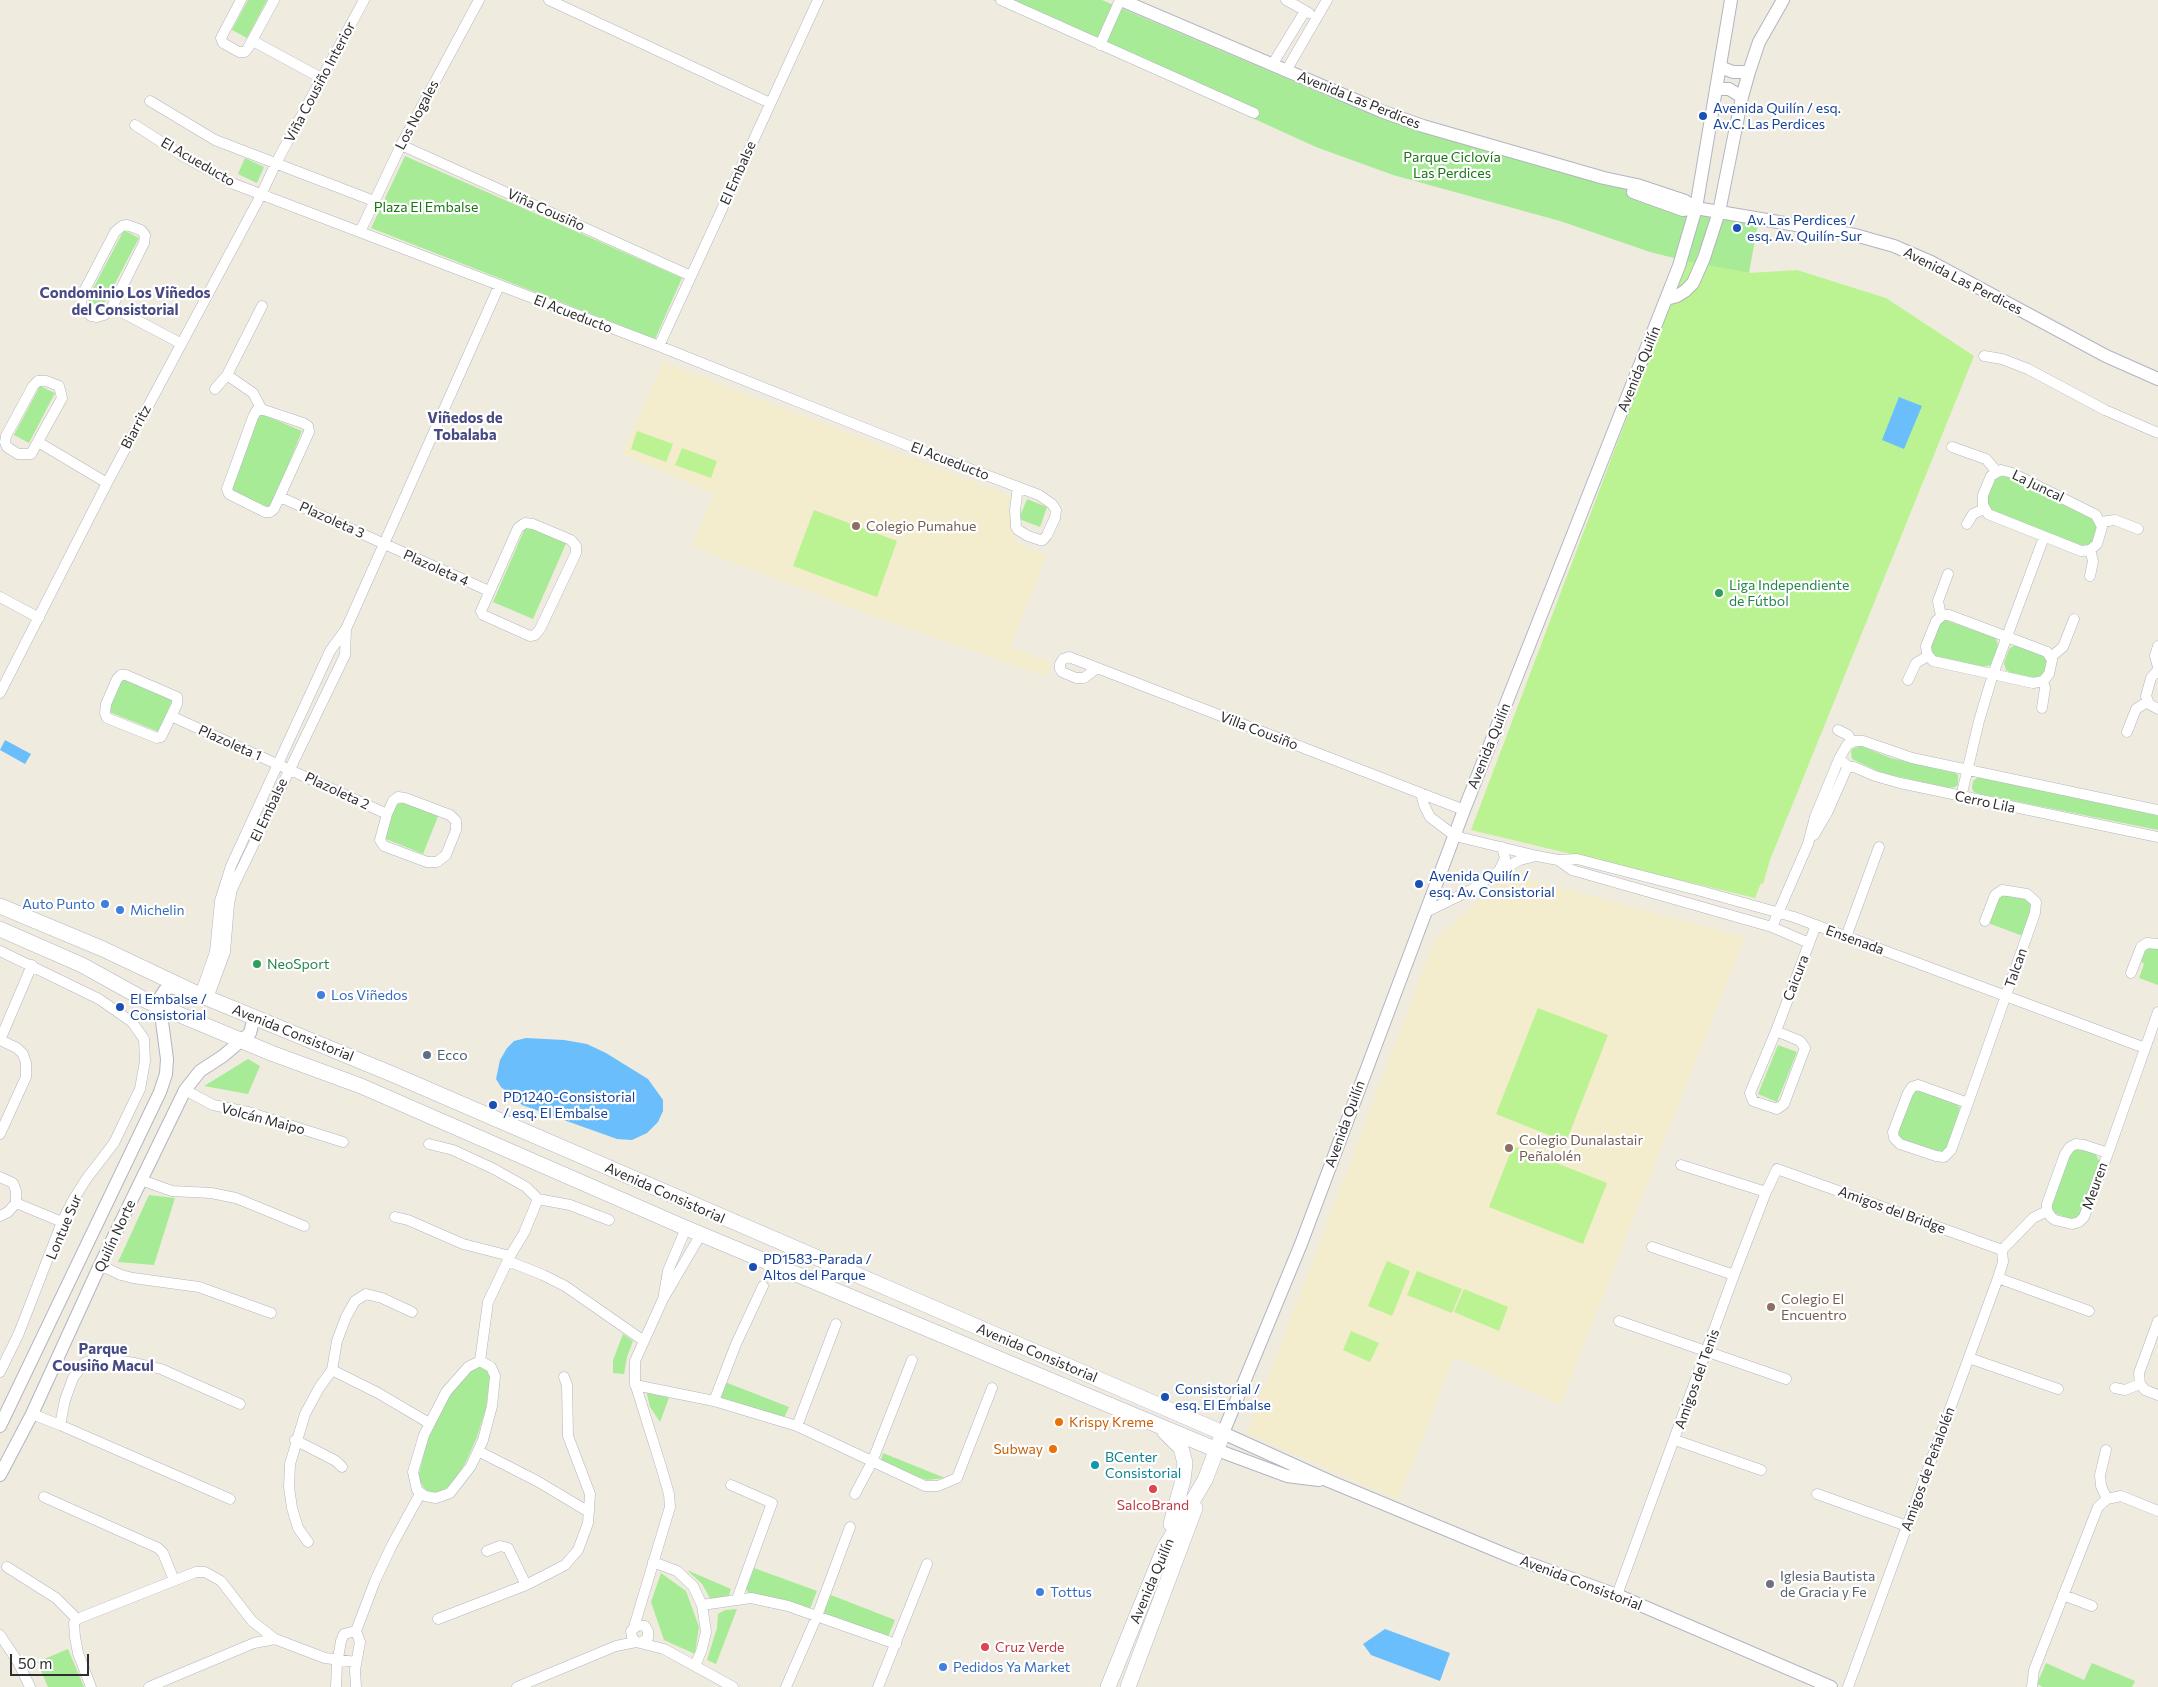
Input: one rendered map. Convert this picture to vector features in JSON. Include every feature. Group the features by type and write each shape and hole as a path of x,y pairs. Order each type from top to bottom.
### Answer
{"main road":[{"name":"Avenida Consistorial","path":"0,906 103,949 204,996 558,1146 1223,1433"},
{"name":"Avenida Consistorial","path":"0,930 82,965 135,995 159,1006 242,1041 361,1086 694,1231 1217,1450"},
{"path":"547,1168 555,1166 560,1161 562,1153 558,1146"},
{"path":"946,1336 955,1329 954,1318"},
{"path":"1001,1359 1003,1349 1010,1342"},
{"path":"1154,1423 1174,1439 1181,1448 1185,1463 1183,1480 1164,1549"},
{"name":"Avenida Quilín","path":"1128,1687 1176,1563 1223,1433"},
{"name":"Avenida Quilín","path":"1108,1687 1164,1549 1205,1480"}],"street":[{"path":"241,0 221,38 223,43 239,52 245,52 253,41 274,0"},
{"name":"Viña Cousiño Interior","path":"276,163 364,0"},
{"name":"Los Nogales","path":"360,232 401,145 479,0"},
{"path":"549,0 770,103"},
{"name":"El Embalse","path":"659,346 818,0"},
{"path":"1001,0 1254,113"},
{"path":"1100,45 1120,0"},
{"name":"Avenida Las Perdices","path":"1120,0 1357,102 1423,126 1604,178 1672,207 1683,210 1696,208 1855,235 1894,246 1931,262 2106,356 2158,379"},
{"path":"1286,0 1316,18"},
{"path":"1286,71 1327,0"},
{"name":"Avenida Quilín","path":"1223,1433 1301,1244 1464,810 1679,266 1696,208 1731,0"},
{"path":"1666,299 1677,296 1693,283 1704,258 1718,212 1749,72 1759,42 1783,0"},
{"path":"1272,65 1305,11"},
{"path":"253,41 323,79"},
{"path":"1720,67 1733,72 1749,72"},
{"path":"1717,89 1729,89 1742,97"},
{"name":"El Acueducto","path":"150,101 215,140 374,201"},
{"name":"El Acueducto","path":"135,125 183,156 234,184 659,346 1039,495 1052,504 1056,510 1055,518 1043,540 1028,536 1016,527 1015,510 1018,487"},
{"name":"Viña Cousiño","path":"401,145 692,276"},
{"name":"Biarritz","path":"0,693 107,483 261,195 276,163"},
{"path":"127,225 141,230 145,235 144,243 112,306 104,315 91,316 83,309 81,304 82,296 115,232 122,226 127,225"},
{"name":"El Embalse","path":"204,996 215,952 218,913 225,880 330,651 346,629 499,286"},
{"path":"112,306 180,344"},
{"path":"215,388 227,375 262,306"},
{"path":"1984,356 2002,359 2028,368 2112,414 2158,432"},
{"path":"227,375 253,394 262,410"},
{"path":"38,381 46,381 60,386 62,398 38,442 31,454 27,455 18,454 7,447 5,442 6,436 33,386 38,381"},
{"path":"257,410 262,410 303,423 308,426 309,432 280,497 274,509 270,512 265,512 229,494 227,489 253,417 257,410"},
{"path":"38,442 107,483"},
{"path":"1952,447 1986,459 1997,472"},
{"name":"La Juncal","path":"1984,508 1984,495 1991,476 2005,470 2096,515 2101,522"},
{"name":"Plazoleta 3","path":"280,497 384,544"},
{"path":"1967,524 1973,514 1984,508 1992,516 2077,550 2090,550 2097,544 2100,536 2101,522 2115,520 2138,529"},
{"path":"525,524 533,524 571,540 576,546 576,554 540,629 535,635 530,636 483,615 482,607 489,591 518,528 525,524"},
{"path":"1961,797 1993,674 2044,537"},
{"name":"Plazoleta 4","path":"384,544 489,591"},
{"path":"2090,550 2093,561 2090,576"},
{"path":"1941,616 1938,601 1948,574"},
{"path":"0,597 39,618"},
{"path":"1949,615 2006,637 2043,650 2051,657 2052,664 2049,674 2043,681 2032,683 1937,662 1928,656 1926,646 1936,621 1941,616 1949,615"},
{"path":"2051,657 2063,647 2074,619"},
{"name":"El Embalse","path":"204,996 225,952 232,888 288,769 345,655 346,629"},
{"path":"2147,702 2146,693 2151,678 2158,669 2155,656 2158,646"},
{"path":"1908,680 1916,663 1928,656"},
{"name":"Villa Cousiño","path":"1097,668 1464,810"},
{"path":"121,675 126,675 177,697 177,704 172,716 161,737 157,738 107,718 105,713 106,704 117,679 121,675"},
{"path":"2042,708 2045,688 2043,681"},
{"path":"2147,702 2158,709"},
{"path":"2127,732 2136,709 2147,702"},
{"name":"Plazoleta 1","path":"172,716 288,769"},
{"path":"1828,801 1839,760 1846,747 1852,742 1848,735 1838,730"},
{"name":"Cerro Lila","path":"1852,742 1863,741 1899,754 1967,770 2158,810"},
{"name":"Cerro Lila","path":"1839,760 1849,767 1854,767 1900,784 2158,837"},
{"path":"1772,927 1780,913 1828,801 1849,767"},
{"name":"Plazoleta 2","path":"288,769 387,814"},
{"path":"1421,793 1424,806 1430,816 1454,836"},
{"path":"398,797 450,815 456,821 456,830 446,855 437,862 427,862 384,846 380,840 380,833 387,814 393,801 398,797"},
{"name":"Ensenada","path":"1454,836 1537,856 1558,860 1577,860 1780,913 2145,1048"},
{"path":"1499,871 1505,858 1502,847"},
{"path":"1846,936 1879,847"},
{"name":"Ensenada","path":"1426,912 1471,890 1499,871 1520,860 1537,856"},
{"name":"Ensenada","path":"1558,860 1572,870 1772,927 1809,943"},
{"name":"Talcan","path":"1968,1103 1924,1086 1915,1086 1908,1092 1893,1132 1894,1138 1900,1144 1936,1156 1944,1157 1951,1150 1968,1103 2037,909 2036,902 2027,894 2002,890 1995,895 1985,920"},
{"path":"1696,904 1701,891"},
{"name":"Caicura","path":"1776,1031 1800,1041 1805,1048 1784,1104 1777,1109 1756,1102 1751,1098 1750,1093 1776,1031 1816,925"},
{"path":"2131,973 2141,948 2147,943 2158,944"},
{"name":"Lontue Sur","path":"0,951 100,999 132,1022 144,1039 145,1061 140,1089 114,1143 87,1178 62,1222 19,1333 0,1372"},
{"path":"0,1134 26,1077 26,1063 23,1054 17,1048 0,1040 32,965"},
{"path":"159,1006 161,994 171,987 190,994 204,996"},
{"name":"Quilín Norte","path":"0,1426 160,1092 166,1074 167,1059 159,1006"},
{"name":"Meuren","path":"2108,1153 2080,1144 2070,1147 2065,1154 2048,1200 2047,1211 2055,1220 2076,1224 2082,1220 2108,1153 2158,1012"},
{"name":"Quilín Norte","path":"0,1475 32,1414 100,1265 185,1090 200,1071 242,1041 253,1029 254,1017"},
{"name":"Volcán Maipo","path":"185,1090 213,1105 248,1112 343,1142"},
{"path":"429,1144 453,1150 494,1169 526,1187 538,1199 570,1205 609,1220"},
{"path":"1681,1165 1766,1192"},
{"name":"Amigos del Tenis","path":"1617,1595 1766,1192 1774,1173 1777,1169 1782,1170"},
{"name":"Amigos del Bridge","path":"1782,1170 2002,1250"},
{"path":"0,1177 13,1183 16,1191 16,1203 8,1212 0,1216"},
{"path":"141,1180 172,1191 212,1193 236,1198 304,1226"},
{"path":"480,1361 487,1307 509,1259 524,1233 538,1199"},
{"path":"16,1203 62,1222"},
{"path":"2002,1250 2034,1218 2047,1211"},
{"path":"395,1217 408,1220 463,1244 509,1259 543,1275 565,1286 644,1341"},
{"path":"663,1299 668,1271 694,1231"},
{"path":"639,1634 641,1606 670,1507 669,1494 635,1385 635,1362 694,1231"},
{"path":"1652,1247 1734,1275"},
{"name":"Amigos de Peñalolén","path":"1848,1687 1998,1278 2003,1262 2002,1250"},
{"path":"100,1265 120,1275 133,1278 199,1287 271,1313"},
{"path":"1998,1278 2088,1311"},
{"path":"714,1401 736,1344 763,1286"},
{"path":"308,1542 298,1528 290,1497 290,1464 296,1440 310,1404 332,1370 341,1330 352,1306 358,1298 366,1294 376,1296 412,1312"},
{"path":"1619,1321 1786,1379"},
{"path":"797,1426 836,1324"},
{"path":"2157,1325 2139,1373 2140,1384 2145,1390 2158,1395"},
{"path":"60,1424 65,1400 73,1378 84,1363 98,1358 135,1363 160,1369 240,1404"},
{"path":"1969,1358 2058,1389"},
{"path":"855,1494 872,1462 912,1360"},
{"path":"480,1361 487,1364 493,1370 495,1384 490,1419 478,1451 465,1475 450,1493 436,1498 420,1494 415,1485 413,1472 417,1454 429,1423 446,1392 472,1364 480,1361"},
{"path":"332,1370 378,1393 429,1423"},
{"path":"438,1618 526,1585 558,1569 574,1555 584,1536 589,1512 588,1488 568,1436 567,1385 564,1376"},
{"path":"2115,1388 2125,1390 2140,1384"},
{"path":"635,1385 714,1401 797,1426 925,1486 938,1486 957,1478 992,1388"},
{"path":"32,1414 60,1424 230,1499"},
{"name":"Avenida Consistorial","path":"1223,1433 1329,1481 1514,1558 1617,1595 1832,1687"},
{"path":"296,1440 336,1461 342,1467"},
{"path":"1675,1440 1761,1470"},
{"name":"Avenida Consistorial","path":"1217,1450 1287,1476 1329,1481"},
{"path":"2106,1450 2100,1475 2101,1486 2107,1499"},
{"path":"478,1451 589,1512"},
{"path":"732,1485 772,1503 737,1599"},
{"path":"356,1687 356,1662 360,1642 356,1632 383,1563 420,1494"},
{"path":"1817,1494 1907,1526"},
{"path":"2032,1687 2034,1670 2100,1504 2107,1499 2121,1496 2158,1511"},
{"path":"44,1497 158,1548 163,1553 174,1580"},
{"path":"786,1687 817,1616 850,1527"},
{"path":"487,1551 500,1546 508,1548 526,1585"},
{"path":"653,1562 677,1571 693,1586 702,1605 706,1632 695,1666"},
{"path":"878,1687 927,1564"},
{"path":"7,1567 56,1598 77,1619"},
{"path":"91,1687 76,1645 74,1623 77,1619 196,1572 214,1576 222,1581 252,1621 275,1639 318,1656 356,1662"},
{"path":"2063,1595 2092,1606"},
{"path":"702,1605 737,1599 760,1600 788,1606 896,1644"},
{"path":"246,1647 254,1634 252,1621"},
{"path":"336,1687 337,1660 342,1638 348,1632 356,1632"},
{"path":"639,1634 733,1687"},
{"path":"517,1687 616,1646 639,1634"},
{"path":"0,1636 18,1662 30,1687"},
{"path":"149,1687 254,1643 275,1639"}],"shaded area":[{"name":"Colegio Pumahue","path":"663,362 1011,496 1008,508 1017,544 1047,555 1011,647 1052,663 1047,677 869,615 691,546 714,494 622,454"},
{"name":"Colegio Dunalastair Peñalolén","path":"1509,874 1745,937 1560,1405 1454,1357 1398,1500 1247,1433 1435,939"}],"green space":[{"path":"248,0 267,0 247,38 232,30"},
{"name":"Parque Ciclovía Las Perdices","path":"993,0 1102,0 1335,99 1410,126 1758,223 1749,273 1698,264 1650,252 1560,221 1393,175 1316,147"},
{"name":"Plaza El Embalse","path":"405,156 682,278 655,339 371,228"},
{"path":"245,158 264,167 257,183 238,174"},
{"path":"124,230 139,238 102,308 87,300"},
{"name":"Liga Independiente de Fútbol","path":"1686,261 1749,273 1797,270 1886,298 1974,356 1770,860 1763,884 1761,883 1755,898 1471,830"},
{"path":"40,386 55,393 29,443 14,435"},
{"path":"257,412 302,431 271,508 225,489"},
{"path":"637,431 673,444 666,462 631,449"},
{"path":"682,448 717,461 711,478 675,465"},
{"path":"2005,475 2093,519 2098,527 2093,543 2084,547 1992,512 1988,508 1987,497 1996,478"},
{"path":"1027,499 1047,507 1040,527 1019,519"},
{"path":"814,510 897,541 877,597 793,566"},
{"path":"528,521 568,539 533,619 493,602"},
{"path":"1945,620 1996,638 1998,646 1991,665 1983,667 1936,657 1932,654 1930,649 1939,625"},
{"path":"2013,646 2019,646 2041,654 2047,659 2045,676 2035,679 2006,670 2004,663 2009,649"},
{"path":"120,677 173,698 159,732 107,711"},
{"path":"1861,746 1891,758 1955,773 1958,775 1958,785 1949,788 1882,773 1852,759 1852,749"},
{"path":"1977,778 2155,815 2158,816 2158,830 1979,794 1974,792 1972,788 1973,781"},
{"path":"397,797 439,814 423,854 381,837"},
{"path":"2002,894 2026,897 2033,904 2023,936 1988,923 1996,900"},
{"path":"2147,948 2158,948 2158,985 2139,978 2144,964 2140,960"},
{"path":"1538,1008 1608,1035 1566,1142 1496,1114"},
{"path":"1778,1045 1797,1052 1777,1102 1758,1094"},
{"path":"248,1059 260,1066 248,1094 204,1086"},
{"path":"1915,1089 1920,1089 1957,1103 1960,1108 1948,1146 1942,1152 1902,1141 1898,1137 1897,1129"},
{"path":"1513,1146 1607,1183 1583,1244 1489,1207"},
{"path":"2076,1149 2095,1153 2100,1162 2083,1211 2072,1220 2055,1213 2052,1208 2052,1202 2071,1152"},
{"path":"149,1195 175,1198 154,1265 118,1262"},
{"path":"1387,1261 1410,1271 1392,1316 1368,1306"},
{"path":"1417,1271 1462,1289 1452,1313 1407,1295"},
{"path":"1464,1289 1508,1307 1499,1331 1454,1312"},
{"path":"1351,1331 1379,1343 1370,1362 1343,1350"},
{"path":"623,1334 633,1341 627,1357 624,1374 613,1373 613,1360"},
{"path":"476,1366 483,1367 488,1371 490,1378 486,1408 477,1437 466,1462 453,1482 442,1492 430,1493 424,1488 418,1478 427,1440 444,1405 464,1376"},
{"path":"725,1382 789,1407 784,1418 723,1400 719,1395"},
{"path":"646,1390 669,1398 660,1422 650,1407"},
{"path":"883,1453 945,1478 927,1480 880,1463"},
{"path":"754,1568 817,1591 810,1609 794,1603 749,1594 746,1589"},
{"path":"687,1570 731,1589 728,1598 711,1600 702,1584"},
{"path":"661,1573 686,1591 699,1627 695,1654 664,1640 651,1602"},
{"path":"831,1595 895,1620 888,1637 826,1615 824,1610"},
{"path":"737,1609 716,1664 707,1660 717,1628 718,1614 725,1610"},
{"path":"68,1649 84,1687 48,1687 37,1662"},
{"path":"2046,1663 2084,1680 2092,1663 2135,1681 2132,1687 2043,1687 2037,1684"}],"water":[{"path":"1899,397 1922,406 1904,449 1882,440"},
{"path":"5,740 31,754 25,764 0,750"},
{"path":"526,1038 564,1040 587,1044 606,1053 648,1079 663,1100 663,1111 658,1122 647,1133 632,1140 617,1139 522,1105 501,1087 496,1079 500,1060 507,1048 514,1041"},
{"path":"1385,1629 1450,1653 1440,1681 1371,1655 1363,1644"}],"place":[{"name":"Avenida Quilín / esq. Av.C. Las Perdices","path":"1703,116"},
{"name":"Av. Las Perdices / esq. Av. Quilín-Sur","path":"1737,228"},
{"name":"Colegio Pumahue","path":"856,526"},
{"name":"Liga Independiente de Fútbol","path":"1719,593"},
{"name":"Avenida Quilín / esq. Av. Consistorial","path":"1419,884"},
{"name":"Auto Punto","path":"105,904"},
{"name":"Michelin","path":"120,910"},
{"name":"NeoSport","path":"257,964"},
{"name":"Los Viñedos","path":"321,995"},
{"name":"El Embalse / Consistorial","path":"120,1007"},
{"name":"Ecco","path":"427,1055"},
{"name":"PD1240-Consistorial / esq. El Embalse","path":"493,1105"},
{"name":"Colegio Dunalastair Peñalolén","path":"1509,1148"},
{"name":"PD1583-Parada / Altos del Parque","path":"753,1267"},
{"name":"Colegio El Encuentro","path":"1771,1307"},
{"name":"Consistorial / esq. El Embalse","path":"1165,1397"},
{"name":"Krispy Kreme","path":"1059,1422"},
{"name":"Subway","path":"1053,1449"},
{"name":"BCenter Consistorial","path":"1095,1465"},
{"name":"SalcoBrand","path":"1153,1489"},
{"name":"Iglesia Bautista de Gracia y Fe","path":"1770,1584"},
{"name":"Tottus","path":"1040,1592"},
{"name":"Cruz Verde","path":"985,1647"},
{"name":"Pedidos Ya Market","path":"943,1667"}],"district":[{"name":"Condominio Los Viñedos del Consistorial","path":"125,302"},
{"name":"Viñedos de Tobalaba","path":"465,426"},
{"name":"Parque Cousiño Macul","path":"103,1358"}]}
